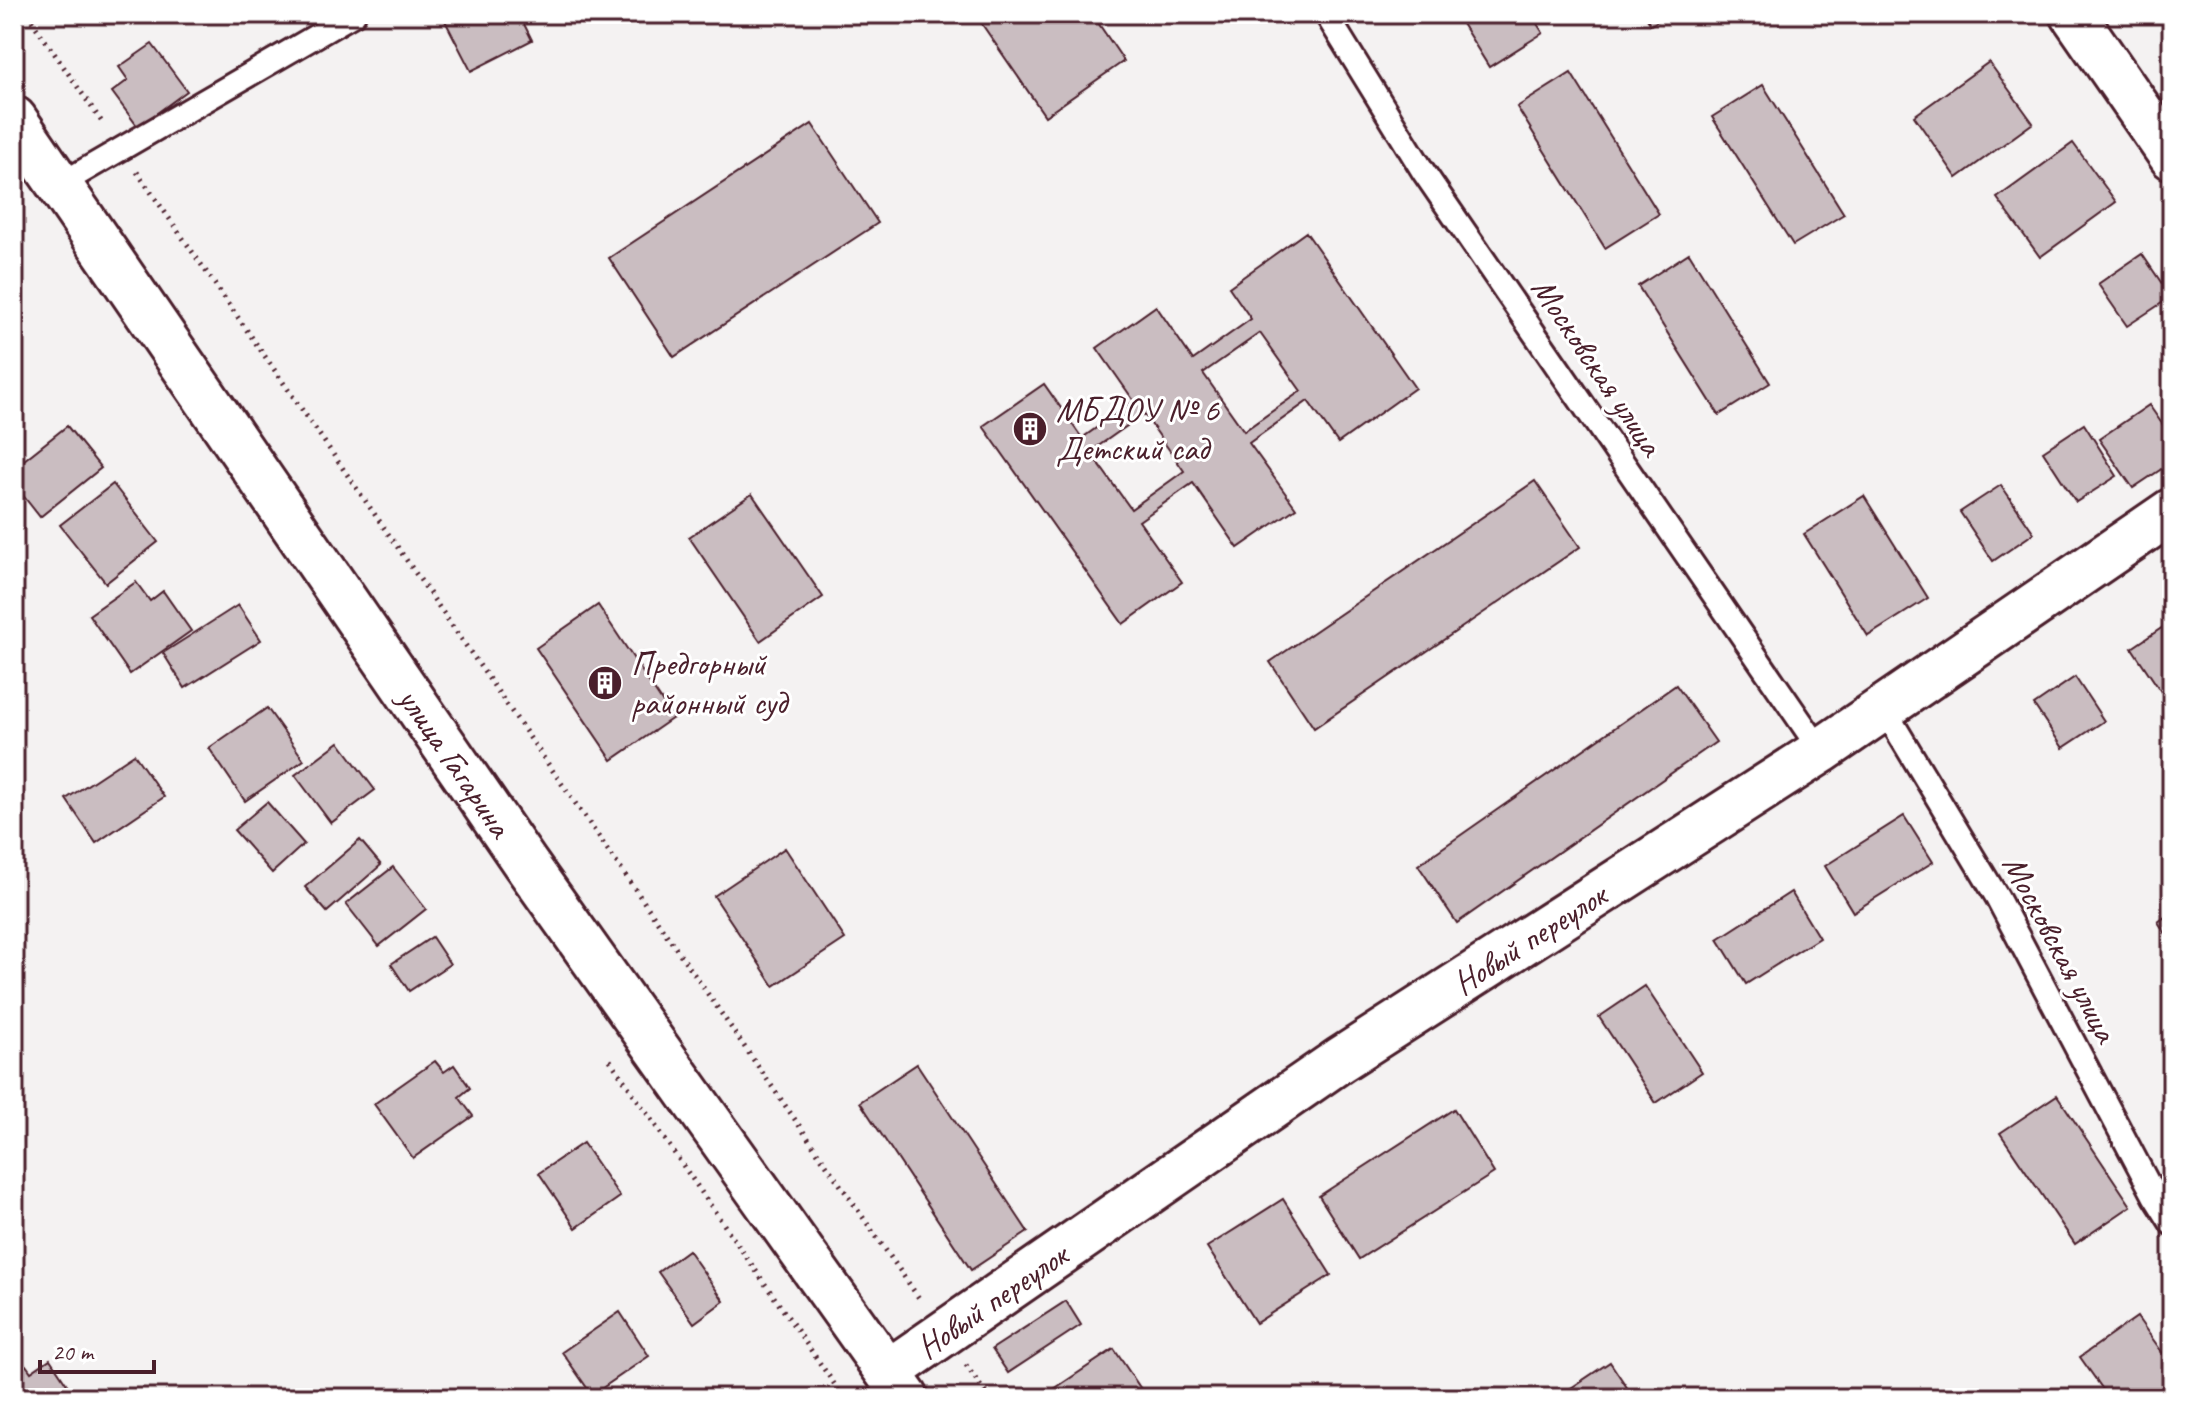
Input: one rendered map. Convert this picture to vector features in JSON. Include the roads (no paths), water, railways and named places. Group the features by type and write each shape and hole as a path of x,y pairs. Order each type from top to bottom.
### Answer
{"street":[{"path":"2073,14 2172,157"},
{"name":"улица Гагарина","path":"14,119 525,863 897,1385"},
{"name":"Новый переулок","path":"897,1385 944,1333 1340,1060 1821,751 2172,511"}],"lane":[{"path":"59,185 354,14"},
{"name":"Московская улица","path":"1326,14 1423,171 1821,751"},
{"name":"Московская улица","path":"1884,709 1997,897 2172,1224"}],"place":[{"name":"МБДОУ № 6 Детский сад","path":"1030,429"},
{"name":"Предгорный районный суд","path":"605,683"}]}
